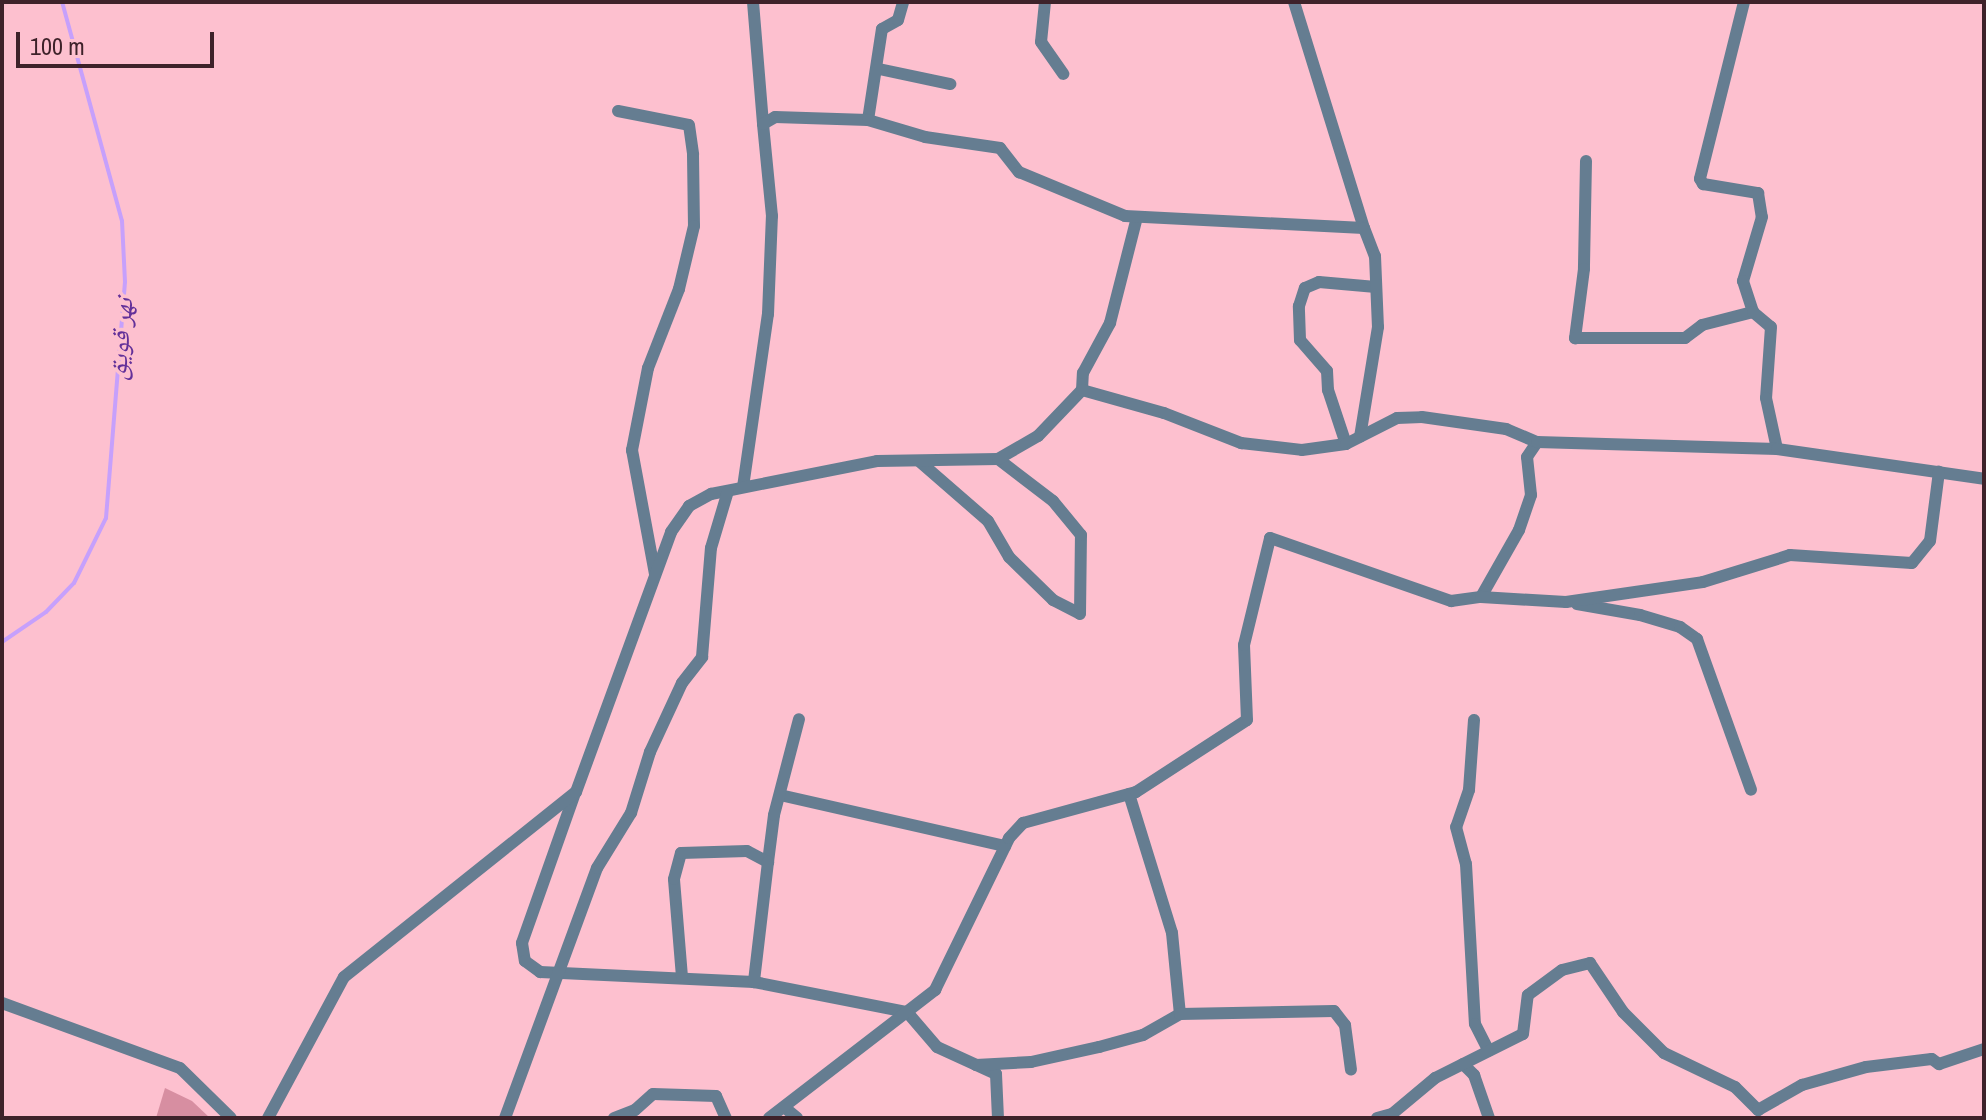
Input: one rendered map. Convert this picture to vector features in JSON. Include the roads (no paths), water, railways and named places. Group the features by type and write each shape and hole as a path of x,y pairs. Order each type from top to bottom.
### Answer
{"street":[{"path":"743,487 768,314 772,216 753,2"},
{"path":"868,120 879,69 882,29 898,20 903,2"},
{"path":"1045,2 1041,42 1063,74"},
{"path":"1294,2 1375,256 1378,327 1360,437"},
{"path":"1744,2 1700,179 1703,184 1758,193 1762,217 1743,281 1753,312 1771,327 1766,398 1777,449"},
{"path":"879,69 950,84"},
{"path":"618,111 689,125 693,155 694,226 679,289 648,368 632,450 655,574"},
{"path":"763,124 775,117 868,120 925,137 1000,148 1019,172 1137,217 1364,228"},
{"path":"1586,161 1584,269 1575,338 1685,338 1702,325 1753,312"},
{"path":"998,1118 996,1074 937,1047 907,1012 754,982 540,972 525,961 522,943 671,532 689,506 743,487 877,461 998,459 1038,436 1082,390 1083,373 1110,323 1137,217"},
{"path":"1346,444 1327,371 1300,340 1299,306 1305,288 1319,282 1376,287"},
{"path":"1082,390 1164,413 1241,443 1302,450 1346,444 1397,418 1422,417 1506,429 1537,442 1777,449 1984,479"},
{"path":"1481,597 1519,530 1531,495 1527,457 1537,442"},
{"path":"919,461 988,521 1009,557 1053,600 1080,614 1081,535 1053,501 998,459"},
{"path":"1566,602 1703,582 1790,555 1912,563 1930,541 1939,472"},
{"path":"505,1118 555,974 597,868 631,813 650,752 682,683 702,657 711,548 728,491"},
{"path":"769,1118 935,990 1005,846 1023,823 1129,794 1247,720 1244,645 1270,538 1451,601 1481,597 1566,602 1640,615 1680,627 1697,639 1751,790"},
{"path":"754,982 768,862 780,795 799,719"},
{"path":"1474,720 1469,790 1456,827 1466,864 1475,1024 1489,1051"},
{"path":"268,1118 344,977 576,792"},
{"path":"1129,794 1172,933 1180,1014"},
{"path":"780,795 1005,846"},
{"path":"682,977 674,879 681,853 747,851 768,862"},
{"path":"1377,1118 1392,1114 1435,1078 1523,1034 1528,995 1562,970 1590,963 1623,1012 1664,1053 1735,1087 1763,1112 1802,1085 1866,1067 1932,1059 1939,1064 1984,1049"},
{"path":"2,1003 180,1068 231,1118"},
{"path":"976,1065 1031,1062 1099,1047 1143,1035 1180,1014 1334,1011 1345,1025 1351,1070"},
{"path":"1463,1064 1474,1075 1489,1118"},
{"path":"614,1118 635,1110 653,1094 716,1096 726,1118"},
{"path":"784,1107 797,1118"}],"waterway":[{"name":"نهر قويق","path":"2,642 46,612 74,583 106,518 125,282 122,221 62,2"}]}
